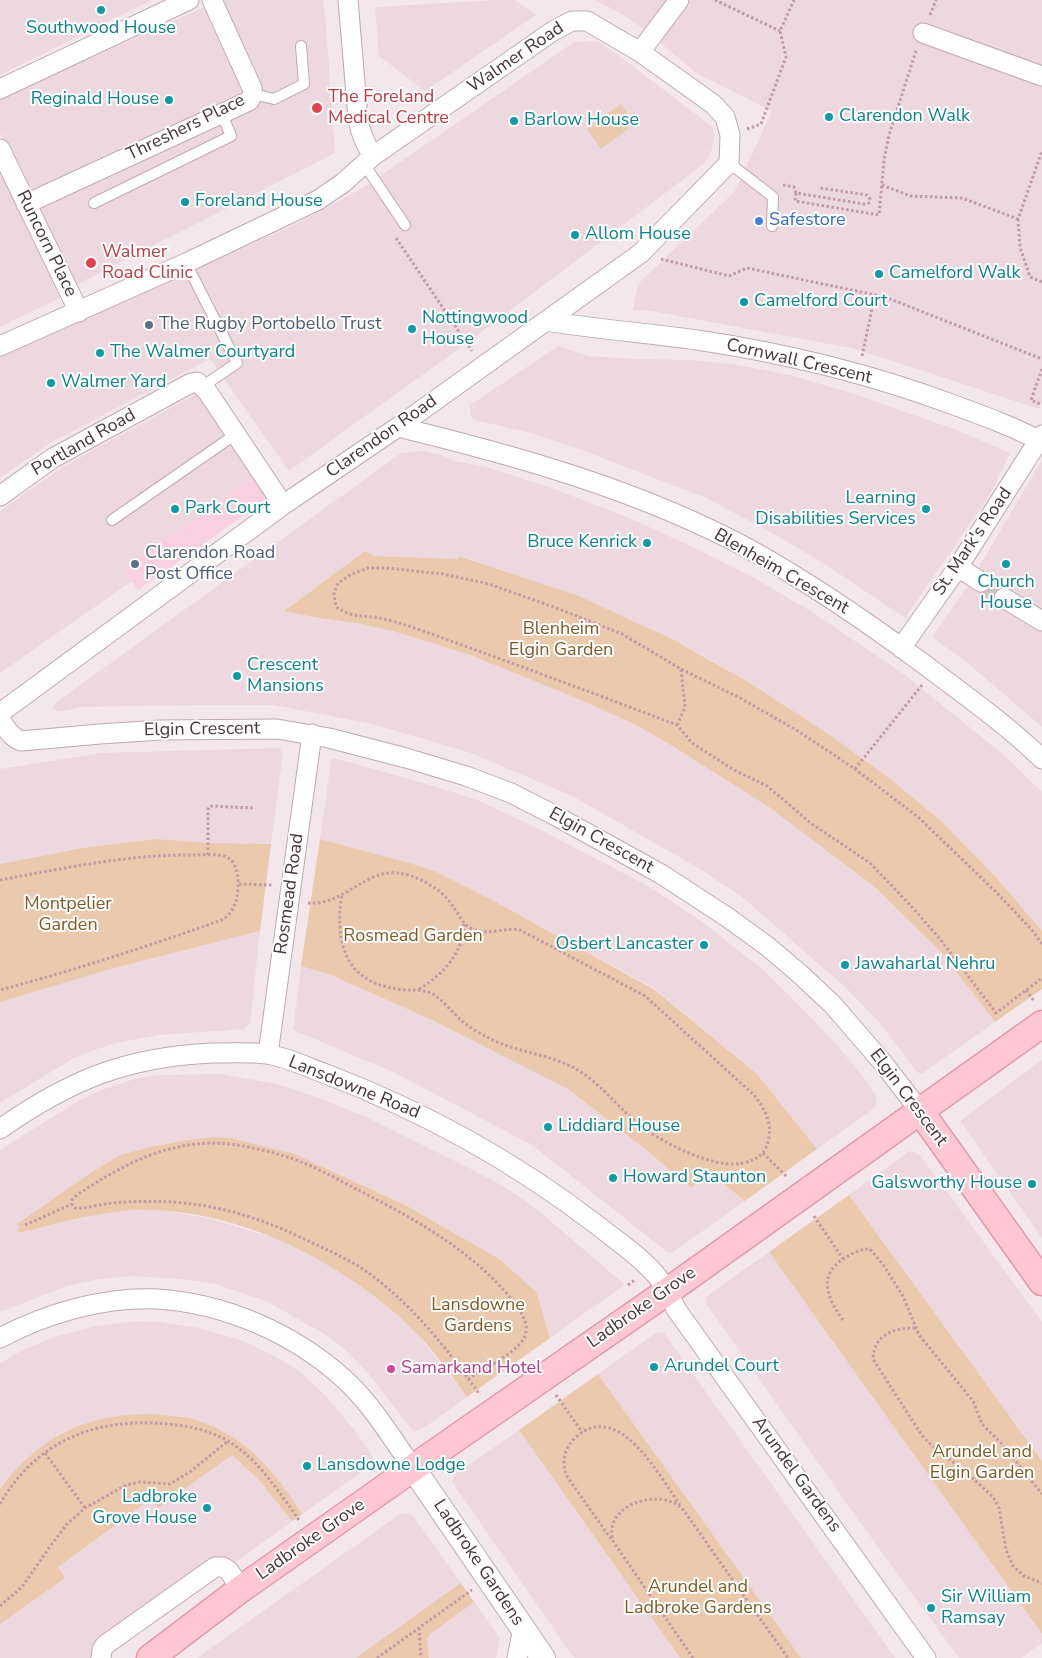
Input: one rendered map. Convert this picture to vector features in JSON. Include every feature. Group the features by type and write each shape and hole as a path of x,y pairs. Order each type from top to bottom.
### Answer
{"main road":[{"name":"Ladbroke Grove","path":"150,1658 241,1590 491,1412 668,1291 920,1112 1038,1013"},
{"name":"Elgin Crescent","path":"920,1112 1042,1282"}],"street":[{"path":"0,89 189,0"},
{"name":"Threshers Place","path":"26,204 249,101 252,88 212,0"},
{"path":"348,0 358,118 368,160"},
{"path":"640,52 679,0"},
{"name":"Walmer Road","path":"0,346 186,263 318,200 343,183 368,160 553,31 572,21 587,21 640,52 713,104 725,117 730,135"},
{"path":"923,33 1042,76"},
{"path":"729,163 730,135"},
{"name":"Runcorn Place","path":"0,149 79,312"},
{"name":"Clarendon Road","path":"0,713 283,505 398,427 641,253 729,163"},
{"name":"Cornwall Crescent","path":"546,320 753,349 827,365 942,400 1041,439"},
{"name":"Portland Road","path":"0,496 53,458 191,383 197,382 203,386"},
{"path":"203,386 283,505"},
{"name":"Blenheim Crescent","path":"398,427 478,448 635,497 712,531 751,551 825,596 901,648 991,716 1029,746 1042,759"},
{"name":"St. Mark's Road","path":"901,648 958,567 1041,439"},
{"path":"958,567 981,582"},
{"path":"1004,598 1042,621"},
{"name":"Elgin Crescent","path":"0,719 9,732 21,741 100,734 203,729 278,729 312,734 436,766 511,793 616,848 684,888 751,935 800,974 858,1032 920,1112"},
{"name":"Rosmead Road","path":"268,1054 312,734"},
{"name":"Lansdowne Road","path":"0,1129 27,1110 72,1085 118,1067 191,1054 237,1052 268,1054 326,1074 432,1121 540,1183 622,1244 656,1275 668,1291"},
{"name":"Arundel Gardens","path":"668,1291 676,1309 926,1658"},
{"path":"0,1338 19,1328 48,1317 83,1307 119,1301 156,1299 182,1302 226,1312 299,1344 324,1362 365,1401 413,1468"},
{"name":"Ladbroke Gardens","path":"413,1468 543,1658"},
{"name":"Ladbroke Grove","path":"102,1658 102,1650 105,1645 215,1567 223,1566 241,1590"},
{"path":"517,1658 523,1628"}],"lane":[{"path":"252,94 274,99 304,84 301,46"},
{"path":"94,203 231,136 222,114"},
{"path":"368,160 405,225"},
{"path":"729,163 773,197 772,226"},
{"path":"186,263 237,363 203,386"},
{"path":"112,520 236,434"}],"path":[{"path":"715,0 780,31"},
{"path":"730,135 761,124 786,57 780,31 794,0"},
{"path":"777,181 785,186 794,186 796,193 794,202 879,215 884,160 889,135 910,66 936,0"},
{"path":"1042,151 1018,219 1020,247 1030,277 1042,282"},
{"path":"882,185 910,196 962,198 1018,219"},
{"path":"796,193 864,204 869,203 870,199 867,195 820,188"},
{"path":"395,237 482,367"},
{"path":"641,253 729,276 747,268 885,297 1042,359"},
{"path":"858,374 875,296"},
{"path":"1042,369 1031,400 1042,404"},
{"path":"1042,944 1032,930 997,893 918,817 855,769 798,731 740,698 681,669 622,634 489,584 443,574 368,568 352,574 338,583 334,594 336,607 346,614 400,623 508,661 677,726 692,743 734,770 766,786 812,824 870,863 940,939 996,1013 1042,978"},
{"path":"677,726 685,707 681,669"},
{"path":"855,769 923,684 930,669"},
{"path":"208,855 208,809 210,806 254,808"},
{"path":"0,880 119,859 167,854 223,856 232,860 238,874 236,904 230,915 222,920 159,943 0,990"},
{"path":"238,884 291,893 311,903 342,896 369,878 383,874 404,874 432,886 449,900 464,924 474,930 485,932 512,928 520,930 645,996 747,1087 762,1106 770,1129 768,1144 763,1153 754,1160 739,1164 723,1163 696,1157 645,1129 605,1091 582,1073 566,1064 489,1038 464,1023 433,994 419,989 408,990 380,986 367,979 348,960 343,942 340,916 342,896"},
{"path":"419,989 431,982 449,964 464,935 464,924"},
{"path":"1026,990 1038,1013"},
{"path":"72,1204 72,1200 77,1195 121,1167 149,1154 186,1146 213,1143 242,1147 304,1163 378,1200 430,1229 489,1274 518,1307 526,1321 526,1333 522,1343 513,1351 468,1378"},
{"path":"763,1153 786,1176"},
{"path":"72,1204 75,1208 144,1201 209,1205 245,1214 284,1229 356,1265 384,1286 442,1344 491,1412"},
{"path":"26,1225 72,1204"},
{"path":"814,1216 843,1259"},
{"path":"843,1320 835,1309 829,1292 827,1278 832,1268 843,1259 864,1249 870,1249 906,1302 915,1328 972,1401 982,1424 1002,1444 1042,1494"},
{"path":"628,1285 635,1280"},
{"path":"915,1328 890,1331 880,1338 873,1348 873,1359 921,1434 931,1445 972,1477 993,1497 1000,1508 1006,1550 1013,1566 1024,1576 1042,1584"},
{"path":"543,1376 582,1432"},
{"path":"0,1504 21,1475 44,1453 68,1438 90,1429 125,1424 155,1423 205,1430 228,1441 264,1473 299,1520"},
{"path":"693,1658 566,1475 563,1462 566,1449 582,1432 604,1426 614,1429 626,1435 641,1450 788,1658"},
{"path":"0,1606 22,1588 67,1524 84,1508 126,1485 140,1482 170,1484 185,1476 202,1460 222,1448 228,1441"},
{"path":"44,1453 84,1508"},
{"path":"613,1542 611,1527 619,1515 630,1505 639,1501 662,1499 673,1502 682,1508"},
{"path":"377,1658 488,1578"},
{"path":"419,1628 421,1658"}],"shaded area":[{"path":"0,0 152,0 0,75"},
{"path":"220,0 323,0 335,153 76,285 0,133 0,99"},
{"path":"515,0 536,15 425,91 379,56 375,7"},
{"path":"595,0 1042,0 1042,401 1039,409 856,349 652,311 633,310 638,284 735,191 772,111 696,73 643,28"},
{"path":"574,42 599,42 705,121 713,128 712,149 705,163 471,340 289,471 210,359 50,443 0,478 0,357 287,228 334,204 367,185"},
{"path":"0,172 60,298 0,327"},
{"path":"558,346 588,356 692,360 738,365 790,375 851,393 957,430 1010,453 991,493 905,618 831,568 769,531 706,498 579,449 531,433 475,420 470,415 470,405"},
{"path":"198,393 253,478 124,569 132,581 0,673 0,511 64,466"},
{"path":"423,451 439,454 455,461 490,468 554,489 632,519 699,550 749,575 812,612 905,675 1005,756 1042,792 1042,931 995,876 941,821 893,781 833,737 719,665 674,640 579,596 460,556 458,559 375,556 365,551 284,611 357,623 396,632 470,655 581,700 634,724 669,744 769,807 876,888 942,953 995,1022 923,1073 918,1073 877,1020 844,986 742,897 700,869 574,797 471,753 372,724 273,705 81,707 63,711 52,710 54,704 401,453"},
{"path":"1041,462 1042,727 969,664 932,637 967,587"},
{"path":"253,478 267,499 138,590 123,569"},
{"path":"279,748 283,753 271,844 208,843 157,839 88,847 0,864 0,769 101,753"},
{"path":"333,758 475,799 537,828 656,891 701,921 759,966 788,994 836,1044 860,1073 876,1096 876,1107 817,1149 757,1074 655,989 437,872 320,839"},
{"path":"260,931 250,1023 244,1029 159,1035 116,1043 74,1058 0,1103 0,1002 118,967"},
{"path":"301,966 331,975 434,1021 568,1089 646,1150 690,1188 699,1181 717,1181 721,1182 745,1201 673,1252 667,1252 532,1145 393,1072 293,1030"},
{"path":"1042,1060 1042,1238 961,1120"},
{"path":"220,1074 278,1084 314,1096 366,1117 467,1167 503,1186 534,1207 623,1283 623,1286 550,1338 537,1293 501,1260 405,1205 295,1154 231,1138 212,1137 150,1147 120,1155 92,1172 18,1224 20,1229 17,1230 19,1233 102,1213 145,1210 168,1211 211,1219 271,1237 292,1245 326,1263 346,1275 379,1300 414,1330 467,1397 425,1427 414,1432 367,1372 341,1346 326,1335 268,1302 215,1284 180,1279 132,1276 99,1279 67,1286 0,1312 0,1150 78,1101 104,1089 134,1079 159,1075"},
{"path":"909,1151 920,1155 1042,1322 1042,1461 849,1195"},
{"path":"769,1252 1042,1634 1042,1643 1021,1658 959,1658 862,1525 707,1305 706,1298 712,1292"},
{"path":"137,1321 161,1322 199,1328 241,1340 280,1359 298,1370 327,1397 371,1453 374,1463 101,1658 0,1658 0,1363 23,1350 54,1337 96,1326"},
{"path":"657,1332 664,1333 895,1658 801,1658 598,1374"},
{"path":"519,1430 680,1658 574,1658 452,1482 454,1475"},
{"path":"405,1513 413,1516 500,1638 496,1658 197,1658 400,1514"}],"green space":[{"path":"621,104 630,119 628,129 601,149 587,129"},
{"name":"Blenheim Elgin Garden","path":"365,551 375,556 458,559 459,556 579,596 674,640 748,682 833,737 893,781 941,821 995,876 1042,931 1042,989 995,1022 942,953 876,888 769,807 634,724 581,700 470,655 396,632 357,623 284,611"},
{"name":"Montpelier Garden","path":"157,839 208,843 271,844 260,931 118,967 0,1002 0,864 88,847"},
{"name":"Rosmead Garden","path":"320,839 437,872 496,902 655,990 757,1074 817,1149 745,1201 721,1182 699,1181 691,1188 568,1089 434,1021 331,975 301,966"},
{"name":"Lansdowne Gardens","path":"212,1137 231,1138 295,1154 405,1205 501,1260 537,1293 550,1338 467,1397 427,1345 385,1305 356,1283 323,1262 254,1230 218,1219 181,1212 145,1210 113,1212 19,1233 17,1229 20,1228 17,1224 120,1155 150,1147"},
{"name":"Arundel and Elgin Garden","path":"849,1195 1042,1461 1042,1634 769,1252"},
{"name":"Arundel and Ladbroke Gardens","path":"598,1374 801,1658 680,1658 519,1430"},
{"path":"131,1414 155,1414 193,1419 228,1434 243,1444 269,1469 302,1514 292,1521 259,1480 232,1455 158,1508 151,1499 58,1567 65,1578 0,1624 0,1489 15,1470 31,1455 49,1441 67,1431 108,1417"},
{"path":"461,1583 474,1602 430,1634 427,1639 429,1658 356,1658"}],"tunnel":[{"path":"981,582 1004,598"}],"place":[{"name":"Southwood House","path":"101,10"},
{"name":"Reginald House","path":"169,100"},
{"name":"The Foreland Medical Centre","path":"317,108"},
{"name":"Clarendon Walk","path":"829,117"},
{"name":"Barlow House","path":"514,121"},
{"name":"Foreland House","path":"185,202"},
{"name":"Safestore","path":"759,221"},
{"name":"Allom House","path":"575,235"},
{"name":"Walmer Road Clinic","path":"91,263"},
{"name":"Camelford Walk","path":"879,274"},
{"name":"Camelford Court","path":"744,302"},
{"name":"The Rugby Portobello Trust","path":"149,325"},
{"name":"Nottingwood House","path":"412,329"},
{"name":"The Walmer Courtyard","path":"100,353"},
{"name":"Walmer Yard","path":"51,383"},
{"name":"Park Court","path":"175,509"},
{"name":"Learning Disabilities Services","path":"926,509"},
{"name":"Bruce Kenrick","path":"647,543"},
{"name":"Clarendon Road Post Office","path":"135,564"},
{"name":"Church House","path":"1006,564"},
{"name":"Crescent Mansions","path":"237,676"},
{"name":"Osbert Lancaster","path":"704,945"},
{"name":"Jawaharlal Nehru","path":"845,965"},
{"name":"Liddiard House","path":"548,1127"},
{"name":"Howard Staunton","path":"613,1178"},
{"name":"Galsworthy House","path":"1032,1184"},
{"name":"Arundel Court","path":"654,1367"},
{"name":"Samarkand Hotel","path":"391,1369"},
{"name":"Lansdowne Lodge","path":"307,1466"},
{"name":"Ladbroke Grove House","path":"207,1508"},
{"name":"Sir William Ramsay","path":"931,1608"}]}
